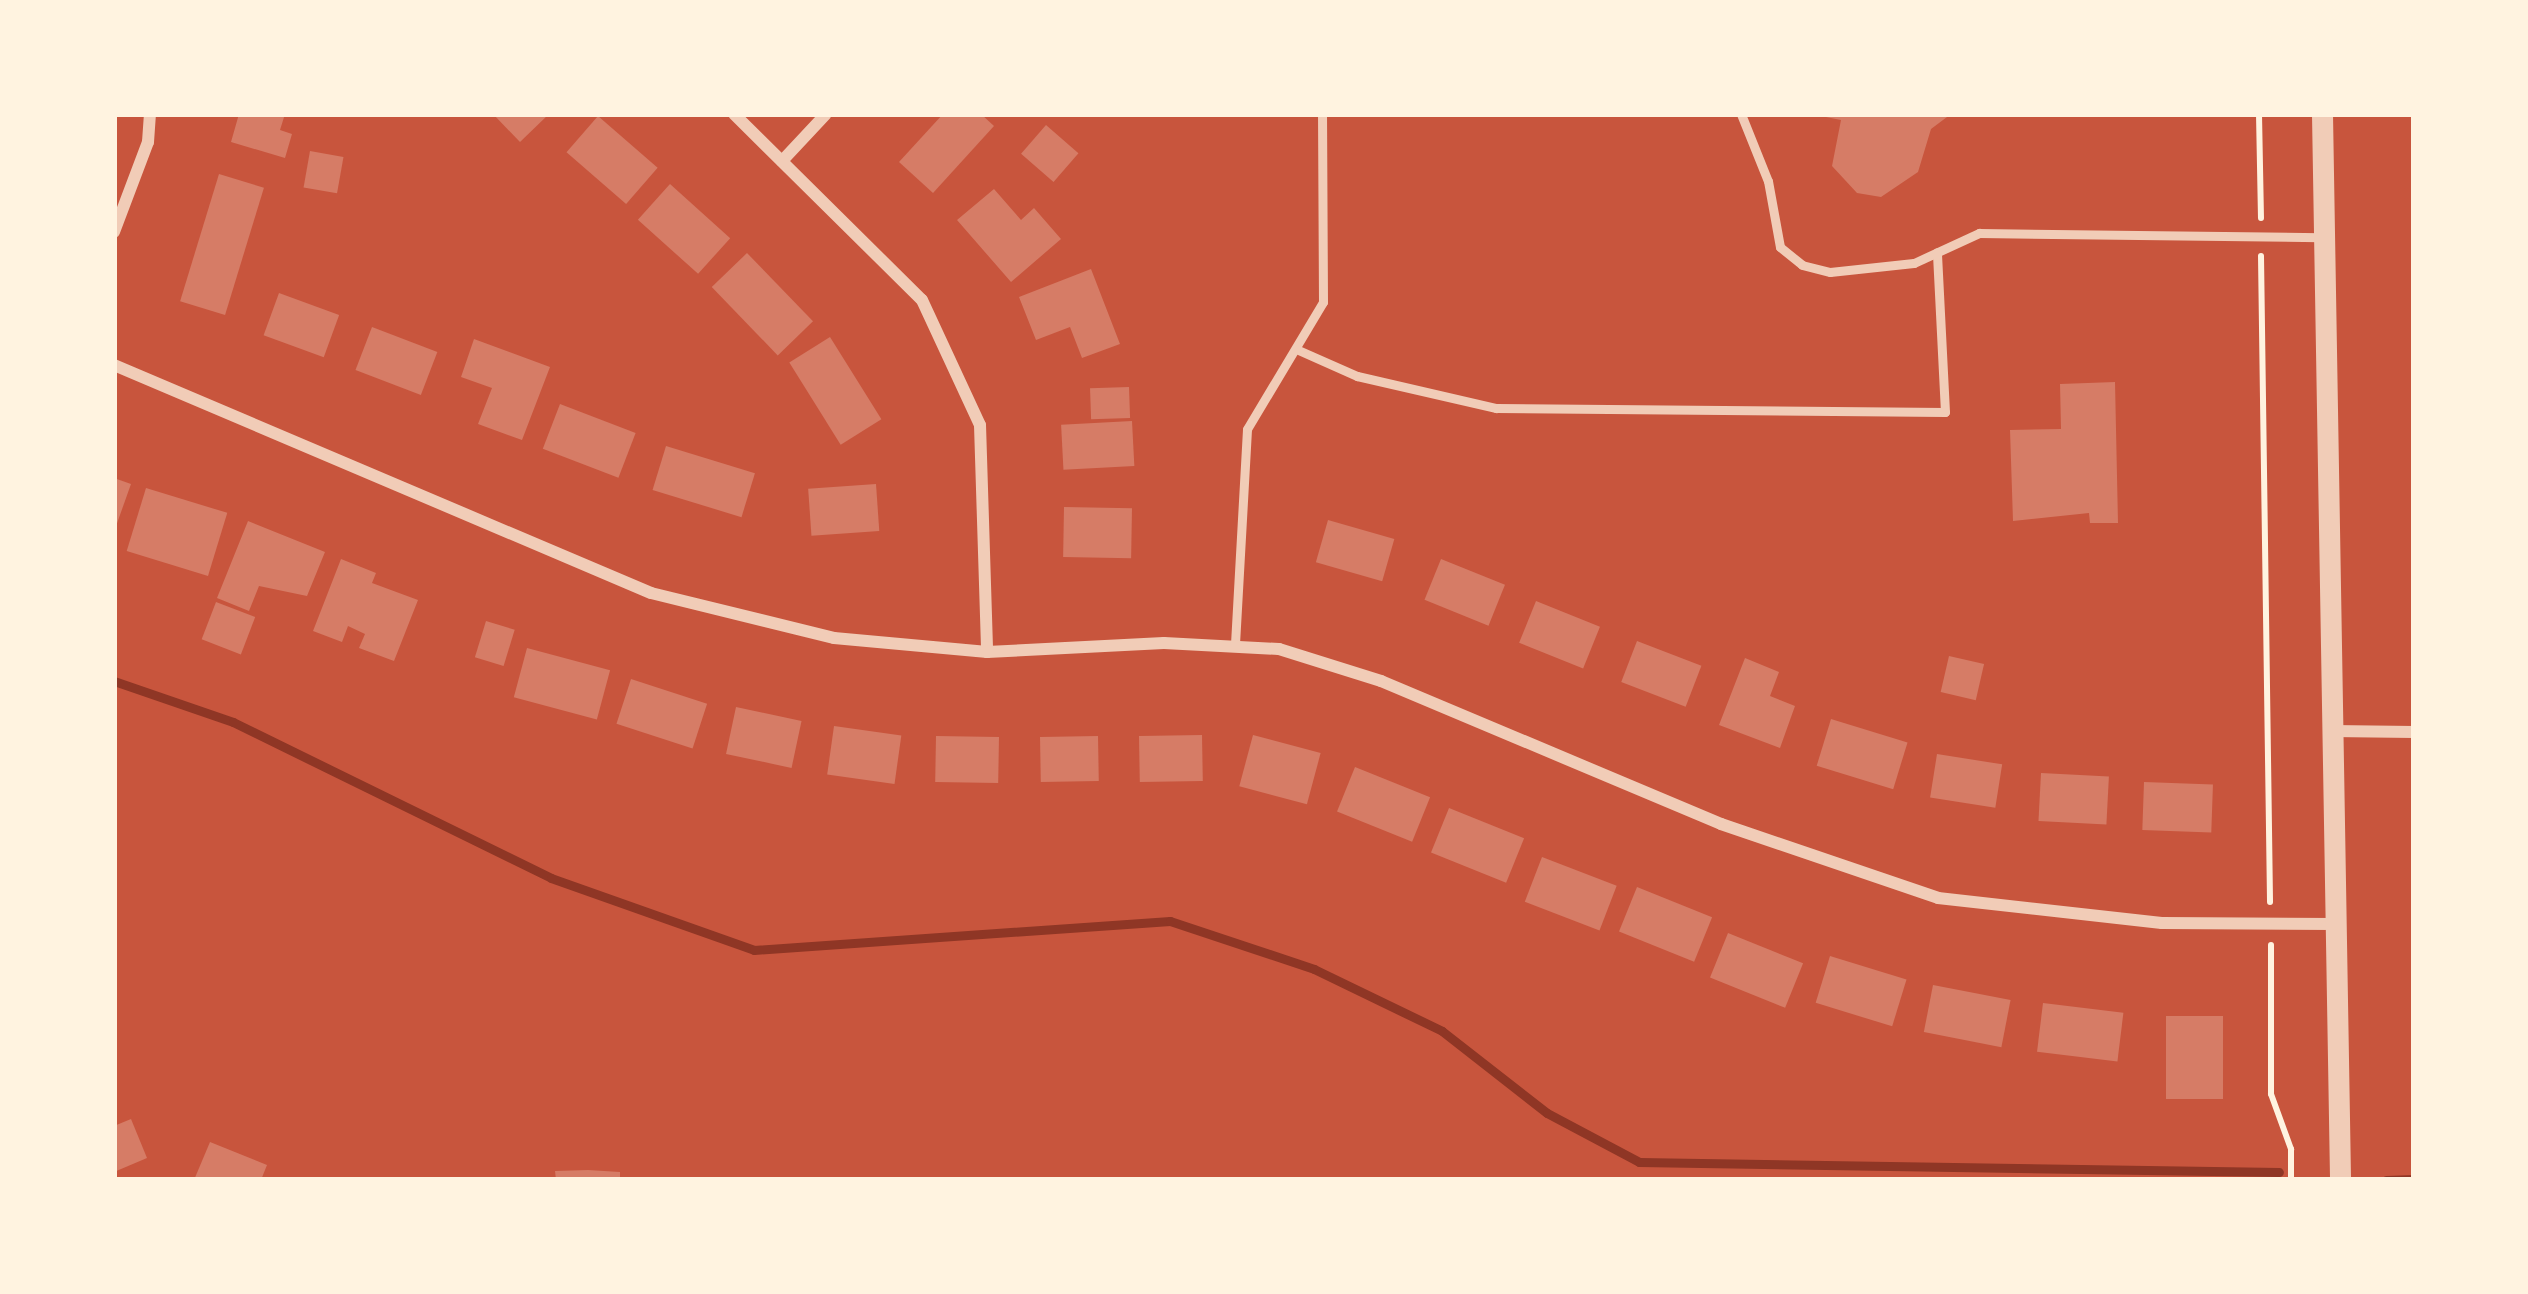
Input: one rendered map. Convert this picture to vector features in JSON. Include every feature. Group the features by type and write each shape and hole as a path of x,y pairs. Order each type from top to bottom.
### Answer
{"street":[{"path":"114,232 148,142 150,114"},
{"path":"734,114 922,300 980,425 987,652"},
{"path":"782,161 826,114"},
{"path":"2322,114 2340,1180"},
{"path":"114,365 651,592 834,638 987,652 1234,644 1330,662 1721,824 1938,898 2091,918 2334,924"},
{"path":"2332,730 2414,732"}],"lane":[{"path":"1234,644 1247,429 1323,302 1328,267 1322,114"},
{"path":"1741,114 1768,181 1772,232 1802,266 1830,272 1914,263 1979,233 2324,237"},
{"path":"1296,350 1357,376 1496,408 1945,412 1937,252"}],"path":[{"path":"2259,114 2271,1094 2291,1149 2291,1180"}],"building":[{"path":"239,114 285,114 280,130 292,134 285,158 231,142"},
{"path":"493,114 549,114 520,142"},
{"path":"943,114 981,114 994,126 933,193 899,162"},
{"path":"1811,114 1951,114 1931,129 1918,172 1881,197 1857,193 1832,166 1841,120"},
{"path":"598,116 658,168 626,204 567,152"},
{"path":"1046,125 1078,153 1054,182 1021,154"},
{"path":"310,151 343,157 337,193 304,187"},
{"path":"219,174 264,188 225,315 180,301"},
{"path":"670,184 730,238 698,274 638,220"},
{"path":"994,189 1021,220 1034,208 1061,239 1011,282 957,220"},
{"path":"747,253 813,321 778,355 712,287"},
{"path":"1091,269 1120,344 1082,358 1070,327 1036,340 1019,297"},
{"path":"279,293 339,315 324,357 264,335"},
{"path":"372,327 437,352 421,395 356,370"},
{"path":"830,337 881,419 841,445 789,362"},
{"path":"474,339 550,367 522,440 478,424 492,388 461,377"},
{"path":"2115,382 2118,523 2090,523 2089,513 2013,521 2010,430 2061,429 2060,384"},
{"path":"1129,387 1130,418 1091,419 1090,388"},
{"path":"560,404 636,433 618,478 543,449"},
{"path":"1132,421 1134,466 1063,470 1061,425"},
{"path":"666,446 755,473 741,517 653,490"},
{"path":"114,478 131,484 115,529 114,529"},
{"path":"876,484 879,531 811,536 808,489"},
{"path":"146,488 227,513 208,576 127,551"},
{"path":"1064,507 1132,508 1131,558 1063,557"},
{"path":"1328,520 1394,539 1382,581 1316,562"},
{"path":"248,521 325,552 307,596 259,586 249,611 217,598"},
{"path":"341,559 376,573 372,583 418,600 394,661 359,648 365,634 348,626 342,642 313,631"},
{"path":"1441,559 1505,585 1488,626 1425,600"},
{"path":"1536,601 1600,627 1583,669 1519,643"},
{"path":"216,602 255,617 241,654 202,639"},
{"path":"486,621 515,630 504,666 475,657"},
{"path":"1637,641 1701,666 1686,707 1621,682"},
{"path":"527,648 610,670 597,720 514,697"},
{"path":"1949,656 1984,664 1976,700 1941,692"},
{"path":"1745,658 1779,672 1770,696 1795,706 1780,748 1719,725"},
{"path":"631,679 707,704 693,748 616,724"},
{"path":"736,707 802,721 792,768 726,754"},
{"path":"1831,719 1908,742 1893,789 1817,766"},
{"path":"834,726 901,735 895,784 827,775"},
{"path":"1202,735 1203,781 1140,782 1139,736"},
{"path":"1253,735 1321,753 1307,804 1239,786"},
{"path":"936,736 999,737 998,783 935,782"},
{"path":"1098,736 1099,781 1041,782 1040,737"},
{"path":"1937,754 2002,764 1995,808 1930,797"},
{"path":"1355,767 1430,797 1412,842 1337,812"},
{"path":"2041,773 2109,777 2106,824 2038,821"},
{"path":"2144,782 2213,784 2211,832 2142,830"},
{"path":"1449,808 1524,838 1506,883 1431,853"},
{"path":"1542,857 1617,886 1599,930 1525,902"},
{"path":"1637,887 1712,917 1694,962 1619,932"},
{"path":"1728,933 1803,963 1785,1008 1710,978"},
{"path":"1830,956 1907,979 1892,1026 1816,1003"},
{"path":"1933,985 2011,1000 2001,1047 1924,1032"},
{"path":"2043,1003 2123,1013 2117,1062 2037,1052"},
{"path":"2166,1016 2223,1016 2223,1099 2166,1099"},
{"path":"131,1119 147,1158 114,1172 114,1126"},
{"path":"210,1142 267,1165 261,1180 194,1180"},
{"path":"555,1171 620,1172 620,1180 556,1180"}],"waterway":[{"path":"114,681 233,722 551,878 754,950 1170,921 1314,969 1442,1031 1547,1113 1639,1162 2279,1172"},
{"path":"2386,1180 2414,1179"}]}
